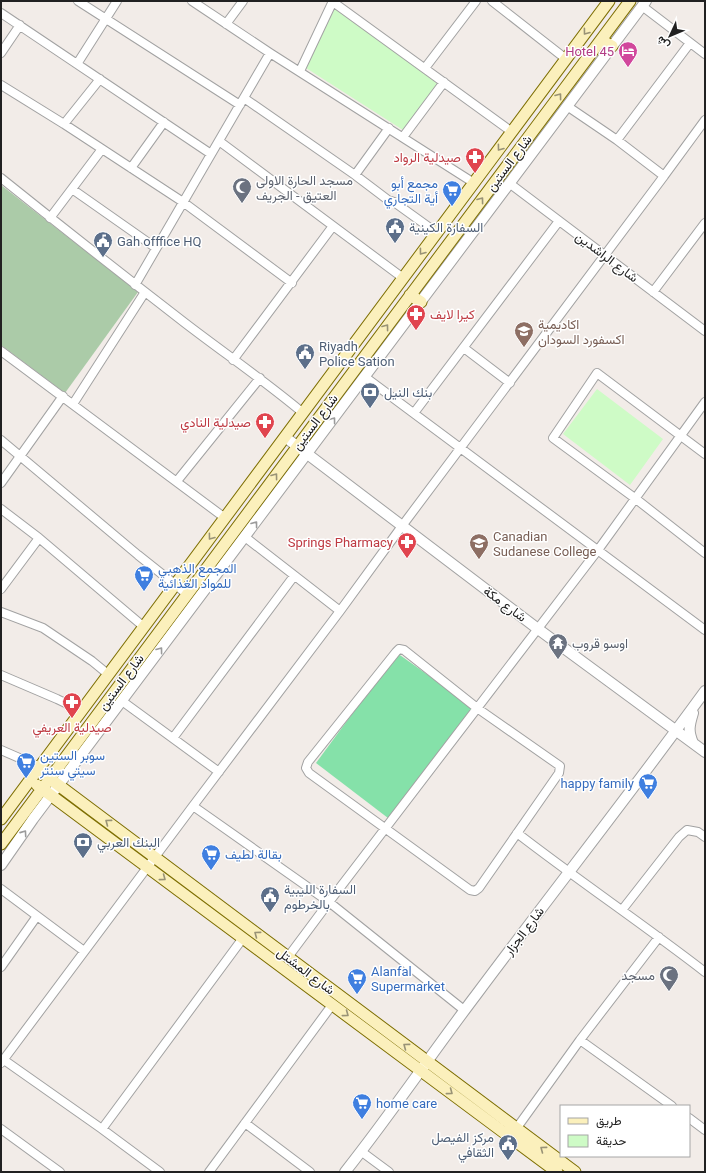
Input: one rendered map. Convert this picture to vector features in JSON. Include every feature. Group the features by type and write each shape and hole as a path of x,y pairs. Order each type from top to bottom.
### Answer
{"main road":[{"name":"شارع الستين","path":"1,819 609,1"},
{"name":"شارع الستين","path":"1,844 630,1"},
{"path":"601,40 612,46"},
{"path":"488,164 501,173"},
{"path":"410,294 421,302"},
{"path":"161,605 172,613"},
{"name":"شارع المشتل","path":"40,767 49,778 288,957 557,1172"},
{"name":"شارع المشتل","path":"30,779 332,1005 516,1128 575,1172"}],"street":[{"path":"78,1 242,102 355,175 437,233"},
{"path":"77,64 117,1"},
{"path":"192,1 270,53 474,183"},
{"path":"226,24 243,1"},
{"path":"425,68 476,1"},
{"path":"492,1 566,59"},
{"path":"300,71 333,2 512,132"},
{"path":"1,865 59,785 644,4 705,54"},
{"path":"1,13 211,154"},
{"path":"1,53 20,26"},
{"path":"617,140 690,43"},
{"path":"135,285 270,53"},
{"path":"64,124 100,79"},
{"path":"403,137 444,82"},
{"path":"1,85 64,124 183,202 292,283"},
{"path":"567,106 617,140 664,176"},
{"path":"160,1172 102,1129 2,1062 705,120"},
{"path":"131,168 164,122"},
{"path":"355,175 389,128"},
{"path":"219,141 404,278"},
{"path":"50,218 102,149"},
{"path":"1,178 135,285 233,360 260,378 303,413"},
{"name":"شارع الراشدين","path":"509,183 705,332"},
{"path":"72,189 156,248"},
{"path":"414,413 560,221"},
{"path":"653,292 705,223"},
{"path":"233,360 292,283 333,226"},
{"path":"73,404 145,292"},
{"path":"464,348 510,383"},
{"path":"1,351 225,518"},
{"path":"705,454 597,373 553,438 636,499 705,553"},
{"path":"364,377 705,630"},
{"path":"177,481 260,378"},
{"path":"1,483 63,396"},
{"path":"288,957 598,550 705,402"},
{"name":"شارع مكة","path":"285,437 538,629 705,752"},
{"path":"1,440 187,594"},
{"path":"1,509 39,538 144,627"},
{"path":"245,537 340,611"},
{"path":"1,589 39,538"},
{"path":"173,738 294,576"},
{"path":"1,612 43,628 92,661 109,675"},
{"path":"399,649 404,650 477,708 560,766 559,773 479,888 475,891 470,890 386,828 309,773 306,768 308,762 399,649"},
{"path":"1,675 82,711"},
{"name":"شارع الجزار","path":"346,1172 424,1067 464,1010 677,731 705,691"},
{"path":"122,701 219,772"},
{"path":"693,743 689,734 689,728 695,705"},
{"path":"1,750 40,767"},
{"path":"193,806 329,902 464,1010"},
{"path":"622,910 679,837 687,830 698,832 705,837"},
{"path":"517,833 568,872 660,937 705,972"},
{"path":"1,889 84,951"},
{"path":"1,967 37,916"},
{"path":"516,1128 580,1040 660,937"},
{"path":"102,1129 243,938"},
{"path":"209,1172 332,1005"},
{"path":"580,1040 671,1105"},
{"path":"690,1119 705,1130"},
{"path":"245,1123 310,1172"},
{"path":"1,1129 60,1172"},
{"path":"362,1152 390,1172"}],"green space":[{"path":"336,6 438,84 403,130 306,68"},
{"path":"1,185 138,292 65,393 1,345"},
{"path":"597,389 663,439 630,485 563,434"},
{"path":"397,653 473,707 388,818 316,763"}],"place":[{"name":"Hotel 45","path":"628,68"},
{"name":"صيدلية الرواد","path":"475,174"},
{"name":"مسجد الحارة الاولى العتيق - الجريف","path":"242,204"},
{"name":"مجمع أبو أية التجاري","path":"452,207"},
{"name":"السفارة الكينية","path":"395,244"},
{"name":"Gah offfice HQ","path":"103,258"},
{"name":"كيرا لايف","path":"416,331"},
{"name":"اكاديمية اكسفورد السودان","path":"524,348"},
{"name":"Riyadh Police Sation","path":"305,370"},
{"name":"بنك النيل","path":"370,409"},
{"name":"صيدلية النادي","path":"265,439"},
{"name":"Springs Pharmacy","path":"407,559"},
{"name":"Canadian Sudanese College","path":"479,560"},
{"name":"المجمع الذهبي للمواد الغذائية","path":"144,592"},
{"name":"اوسو قروب","path":"558,660"},
{"name":"صيدلية العريفي","path":"72,719"},
{"name":"سوبر الستين سيتي سنتر","path":"26,779"},
{"name":"happy family","path":"648,800"},
{"name":"البنك العربي","path":"83,859"},
{"name":"بقالة لطيف","path":"211,871"},
{"name":"السفارة الليبية بالخرطوم","path":"270,913"},
{"name":"مسجد","path":"669,992"},
{"name":"Alanfal Supermarket","path":"357,995"},
{"name":"home care","path":"362,1120"},
{"name":"مركز الفيصل الثقافي","path":"508,1161"}]}
